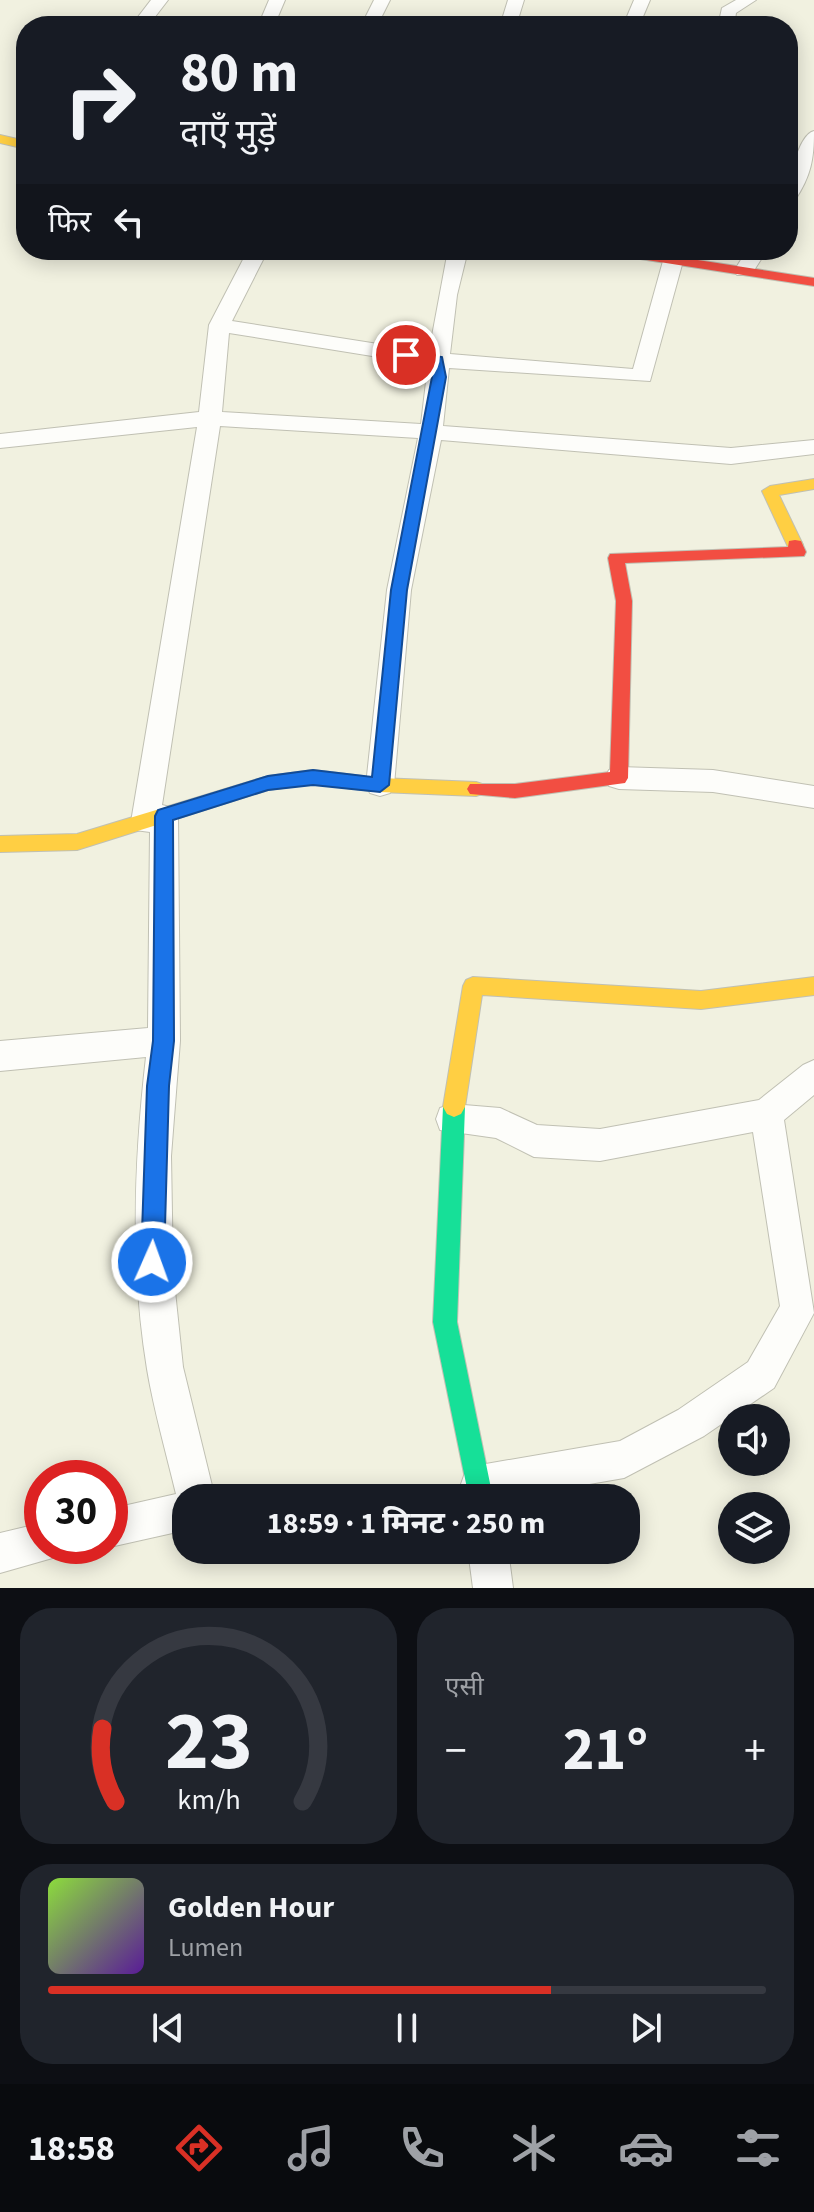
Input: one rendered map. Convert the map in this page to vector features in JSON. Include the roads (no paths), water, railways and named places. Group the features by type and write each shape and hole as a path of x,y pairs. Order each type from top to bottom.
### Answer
{"street":[{"path":"147,16 160,0"},
{"path":"727,16 728,11 748,0"},
{"path":"798,173 814,136"},
{"path":"193,1484 162,1352 152,1262 158,1086 164,1041 154,819 210,418 219,325 253,260"},
{"path":"380,785 399,590 431,432 439,377 437,360 449,278 455,260"},
{"path":"219,325 437,360 642,376 671,260"},
{"path":"694,260 814,282"},
{"path":"744,271 751,260"},
{"path":"0,441 210,418 731,456 814,447"},
{"path":"619,778 624,601 616,558 798,552 770,491 814,484"},
{"path":"0,844 77,842 268,783 313,777 380,785 515,791 619,778 713,781 814,797"},
{"path":"480,1484 445,1322 452,1119 473,986 701,1000 814,986"},
{"path":"0,1056 164,1041"},
{"path":"452,1119 500,1123 534,1141 600,1145 767,1114 814,1075"},
{"path":"512,1484 624,1459 691,1423 761,1375 798,1309 767,1114"},
{"path":"128,1524 172,1514"},
{"path":"0,1553 24,1547"},
{"path":"490,1564 493,1588"}]}
